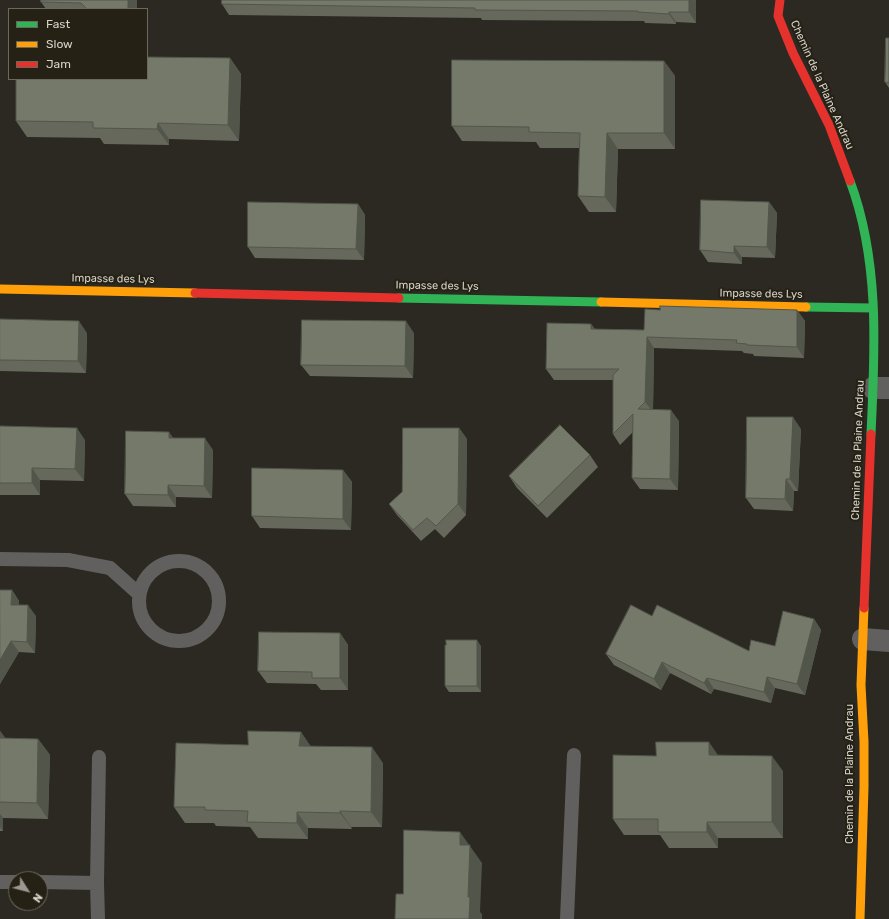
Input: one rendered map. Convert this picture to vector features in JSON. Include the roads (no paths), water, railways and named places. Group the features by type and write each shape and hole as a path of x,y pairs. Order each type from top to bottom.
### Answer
{"street":[{"name":"Chemin de la Plaine Andrau","path":"780,0 778,16 793,53 829,125 853,189 869,251 881,388 863,639 862,685 864,787 860,919"},
{"name":"Impasse des Lys","path":"0,288 873,308"},
{"path":"863,639 889,642"}],"lane":[{"path":"0,559 68,560 110,568 139,594 139,608 148,627 159,636 172,641 195,638 210,627 217,615 219,595 214,582 201,567 188,561 174,561 160,565 149,574 139,594"},
{"path":"567,919 574,755"},
{"path":"98,919 97,883 99,756"},
{"path":"48,882 97,883"}]}
